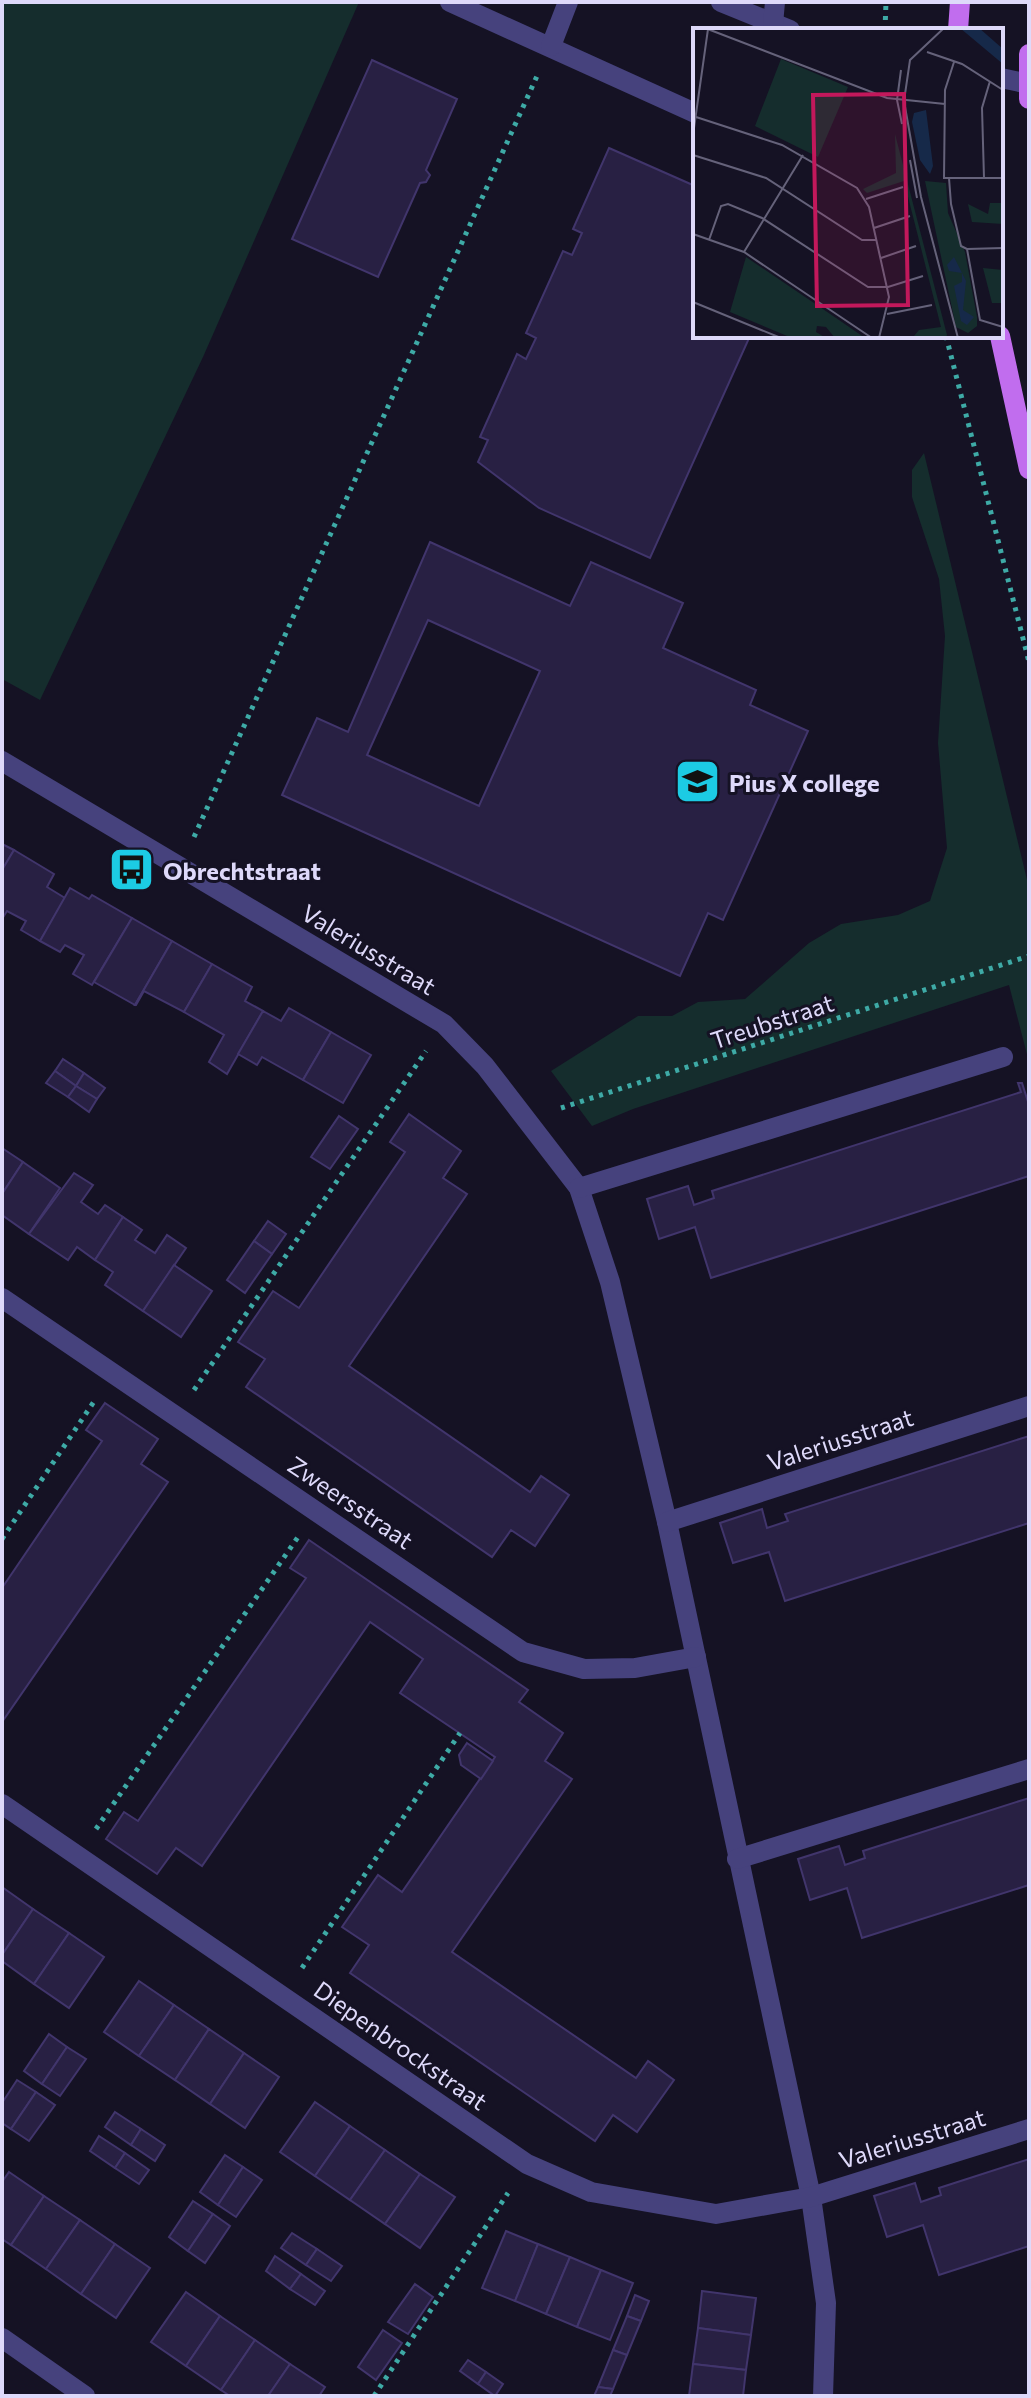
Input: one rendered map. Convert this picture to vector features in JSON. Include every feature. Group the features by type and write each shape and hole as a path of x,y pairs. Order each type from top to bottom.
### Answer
{"main road":[{"path":"958,28 960,2"},
{"path":"1029,54 1029,89"},
{"path":"1000,338 1029,469"}],"street":[{"path":"450,2 693,112"},
{"path":"551,46 568,2"},
{"path":"721,2 781,27"},
{"path":"775,2 781,27"},
{"path":"1003,79 1029,89"},
{"name":"Valeriusstraat","path":"2,761 444,1024 485,1066 579,1188 610,1282 667,1522 811,2197 826,2303 823,2396"},
{"path":"579,1188 1003,1057"},
{"name":"Zweersstraat","path":"2,1298 177,1414 523,1652 584,1669 635,1668 696,1657"},
{"name":"Valeriusstraat","path":"667,1522 1029,1406"},
{"path":"737,1859 1029,1769"},
{"name":"Diepenbrockstraat","path":"2,1804 527,2164 591,2192 716,2214 811,2197"},
{"name":"Valeriusstraat","path":"811,2197 1029,2129"},
{"path":"2,2338 85,2396"}],"path":[{"path":"885,28 886,2"},
{"path":"180,865 551,46"},
{"path":"947,338 1029,662"},
{"name":"Treubstraat","path":"526,1120 1029,956"},
{"path":"177,1414 444,1024"},
{"path":"2,1539 114,1372"},
{"path":"79,1855 316,1510"},
{"path":"283,1995 460,1733"},
{"path":"374,2396 527,2164"}],"green space":[{"path":"2,2 359,2 203,357 40,700 2,679"},
{"path":"924,453 1029,888 1029,1062 1009,985 633,1109 592,1126 551,1071 638,1016 672,1016 698,1002 745,999 809,943 841,924 898,915 930,901 947,848 938,743 945,636 939,579 912,497 912,470"}],"building":[{"path":"372,60 457,99 426,170 430,175 426,182 420,183 378,277 292,239"},
{"path":"609,148 693,185 693,338 749,338 650,558 539,508 478,462 488,440 480,437 517,354 526,359 536,338 526,333 563,251 572,255 582,233 573,229"},
{"path":"430,542 570,606 591,562 683,603 663,648 756,690 750,705 808,731 723,920 708,913 680,976 282,795 317,718 348,732","holes":["428,620 540,671 479,806 367,755"]},
{"path":"2,844 14,850 2,870"},
{"path":"14,850 54,874 47,887 65,898 40,941 21,930 26,921 7,911 2,919 2,870"},
{"path":"70,888 89,899 92,895 132,918 92,985 73,974 84,955 65,945 60,952 40,941"},
{"path":"132,918 172,941 135,1005 94,982"},
{"path":"172,941 212,964 184,1012 144,991 135,1005"},
{"path":"212,964 252,987 245,1001 263,1011 227,1074 209,1062 224,1035 184,1012"},
{"path":"289,1008 331,1032 303,1080 262,1057 257,1065 238,1054 263,1011 281,1021"},
{"path":"331,1032 371,1055 343,1103 303,1080"},
{"path":"63,1059 84,1073 76,1086 55,1071"},
{"path":"55,1071 76,1086 68,1097 46,1083"},
{"path":"84,1073 105,1088 97,1099 76,1086"},
{"path":"1018,1083 1022,1083 1029,1105 1029,1176 711,1278 695,1227 659,1239 647,1199 688,1186 694,1205 714,1198 712,1191 1021,1092"},
{"path":"76,1086 97,1099 89,1112 68,1097"},
{"path":"409,1114 461,1151 443,1178 467,1194 349,1366 530,1492 541,1476 569,1495 535,1546 511,1530 492,1557 246,1387 265,1359 238,1342 273,1291 299,1308 405,1152 390,1142"},
{"path":"339,1116 358,1129 330,1169 311,1157"},
{"path":"2,1148 23,1162 2,1194"},
{"path":"23,1162 60,1188 29,1234 2,1215 2,1194"},
{"path":"74,1173 93,1185 81,1202 98,1214 105,1205 123,1217 95,1260 77,1247 68,1260 29,1234"},
{"path":"123,1217 142,1230 135,1240 155,1253 167,1235 186,1248 143,1311 105,1285 113,1272 95,1260"},
{"path":"268,1221 286,1234 272,1254 254,1241"},
{"path":"254,1241 272,1254 245,1293 227,1280"},
{"path":"174,1265 212,1291 181,1337 143,1311"},
{"path":"105,1403 158,1439 141,1464 168,1482 2,1722 2,1588 102,1441 86,1430"},
{"path":"1029,1436 1029,1523 785,1601 769,1552 733,1563 720,1523 762,1509 767,1528 788,1521 785,1514"},
{"path":"309,1540 528,1690 519,1702 563,1733 545,1761 572,1779 452,1952 636,2078 648,2061 674,2080 637,2132 613,2115 595,2141 350,1973 369,1945 342,1927 378,1875 402,1892 495,1757 400,1693 423,1659 370,1622 202,1866 176,1848 157,1874 106,1839 124,1812 138,1821 306,1578 290,1568"},
{"path":"467,1743 493,1761 481,1779 461,1765 459,1755"},
{"path":"1029,1798 1029,1885 862,1938 847,1888 810,1900 798,1859 839,1846 845,1865 865,1858 863,1851"},
{"path":"2,1887 33,1909 2,1955"},
{"path":"33,1909 69,1933 34,1984 2,1961 2,1955"},
{"path":"69,1933 104,1957 69,2008 34,1984"},
{"path":"139,1981 174,2005 139,2056 104,2032"},
{"path":"174,2005 209,2029 175,2080 139,2056"},
{"path":"209,2029 244,2053 210,2104 175,2080"},
{"path":"49,2034 67,2047 42,2084 24,2071"},
{"path":"67,2047 86,2059 60,2096 42,2084"},
{"path":"244,2053 279,2077 245,2128 210,2104"},
{"path":"17,2080 36,2092 11,2129 2,2123 2,2103"},
{"path":"36,2092 55,2105 29,2141 11,2129"},
{"path":"315,2102 350,2126 315,2176 280,2152"},
{"path":"115,2112 141,2129 131,2145 105,2127"},
{"path":"350,2126 385,2150 350,2200 315,2176"},
{"path":"141,2129 165,2145 155,2161 131,2145"},
{"path":"99,2136 125,2153 115,2168 90,2151"},
{"path":"385,2150 420,2174 385,2224 350,2200"},
{"path":"125,2153 149,2170 139,2184 115,2168"},
{"path":"225,2155 243,2167 218,2205 200,2192"},
{"path":"1029,2159 1029,2246 939,2275 923,2225 887,2237 874,2196 915,2183 921,2202 941,2195 939,2188"},
{"path":"243,2167 262,2180 236,2217 218,2205"},
{"path":"9,2172 44,2196 11,2245 2,2239 2,2182"},
{"path":"420,2174 455,2197 420,2248 385,2224"},
{"path":"44,2196 80,2220 46,2269 11,2245"},
{"path":"193,2201 213,2214 188,2251 169,2237"},
{"path":"213,2214 230,2226 205,2263 188,2251"},
{"path":"80,2220 115,2244 81,2294 46,2269"},
{"path":"506,2231 538,2244 515,2301 482,2288"},
{"path":"292,2233 317,2249 306,2265 281,2248"},
{"path":"115,2244 150,2268 116,2318 81,2294"},
{"path":"538,2244 570,2257 546,2314 515,2301"},
{"path":"317,2249 342,2266 331,2281 306,2265"},
{"path":"275,2256 301,2274 290,2289 266,2271"},
{"path":"570,2257 601,2270 577,2327 546,2314"},
{"path":"601,2270 633,2283 610,2340 577,2327"},
{"path":"301,2274 325,2291 315,2305 290,2289"},
{"path":"415,2284 433,2297 408,2334 388,2322"},
{"path":"702,2291 756,2298 751,2335 698,2328"},
{"path":"186,2292 220,2316 186,2366 151,2342"},
{"path":"635,2295 649,2301 641,2321 627,2316"},
{"path":"220,2316 255,2340 221,2390 186,2366"},
{"path":"627,2316 641,2321 627,2355 613,2350"},
{"path":"698,2328 751,2335 746,2370 693,2364"},
{"path":"383,2330 402,2343 376,2380 358,2367"},
{"path":"255,2340 290,2364 268,2396 230,2396 221,2390"},
{"path":"613,2350 627,2355 613,2389 598,2387"},
{"path":"468,2360 486,2372 478,2384 460,2371"},
{"path":"290,2364 325,2387 319,2396 268,2396"},
{"path":"693,2364 746,2370 743,2396 689,2396"},
{"path":"486,2372 503,2384 495,2396 478,2384"},
{"path":"598,2387 613,2389 610,2396 594,2396"}],"place":[{"name":"Pius X college","path":"698,782"},
{"name":"Obrechtstraat","path":"132,870"}]}
